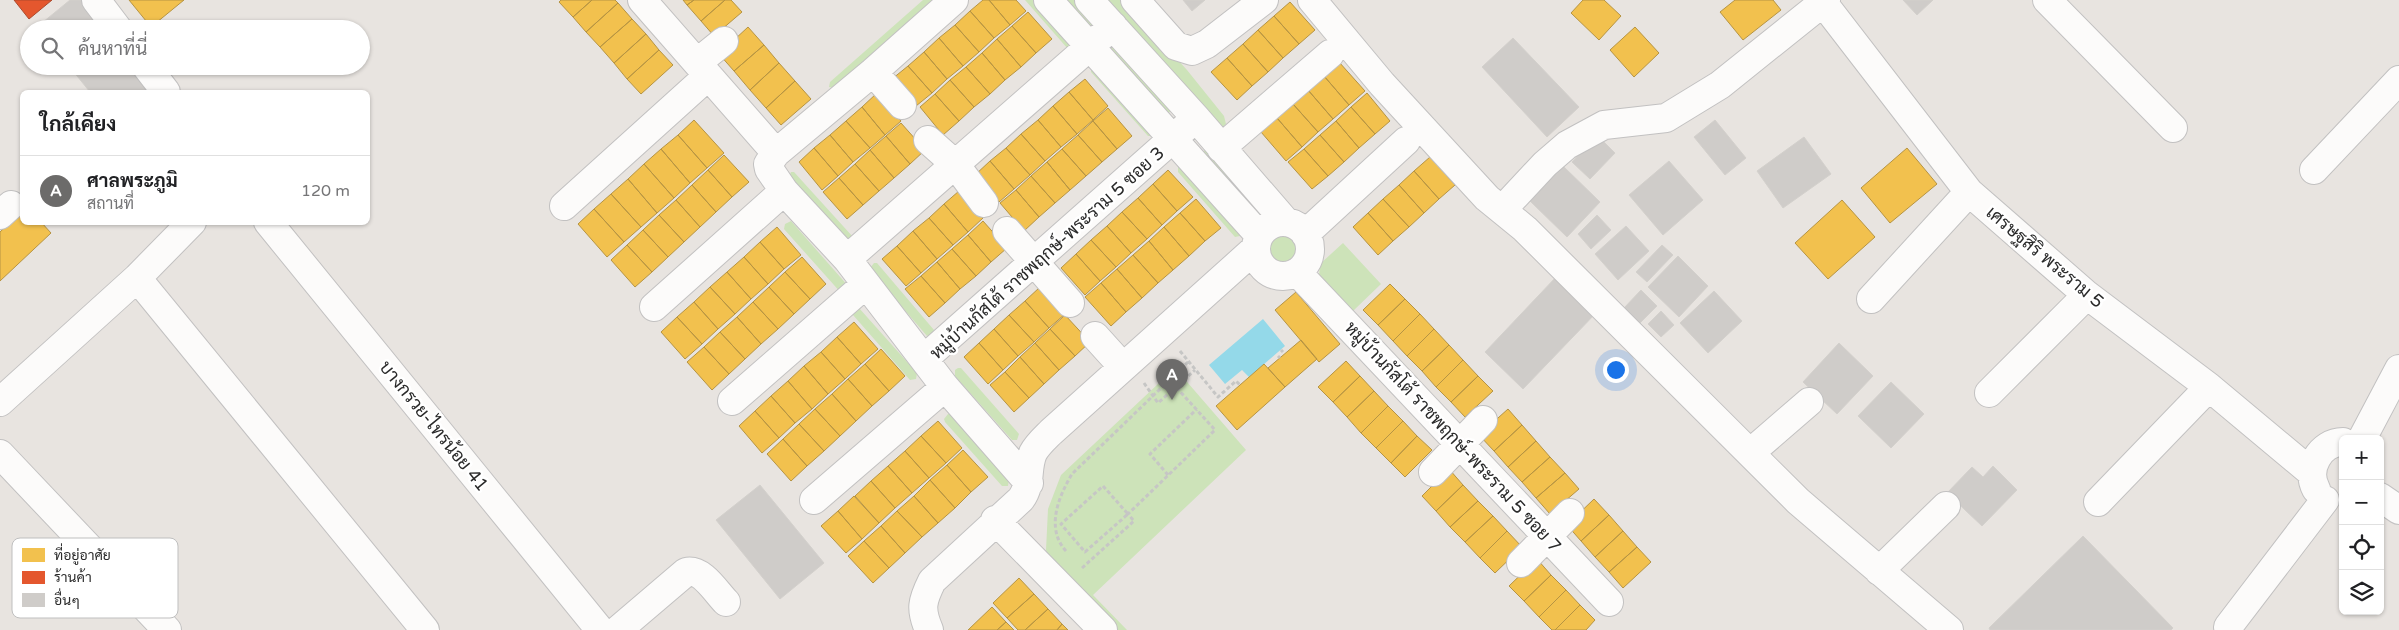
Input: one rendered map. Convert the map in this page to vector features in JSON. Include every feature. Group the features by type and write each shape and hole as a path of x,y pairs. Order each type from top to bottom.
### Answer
{"street":[{"path":"96,0 111,20"},
{"path":"642,0 776,152"},
{"path":"925,358 847,259 784,190 769,169 768,164 776,152 873,72 954,0"},
{"path":"1048,0 1173,139 1258,241 1259,262 1266,270 1281,276 1297,272 1307,261 1309,246 1295,228 1089,0"},
{"path":"1135,0 1176,46 1192,51 1207,44 1264,0"},
{"path":"1312,0 1382,84 1487,198 1502,210 1798,501 1949,630"},
{"path":"2047,0 2173,128"},
{"path":"1502,210 1545,164 1566,145 1604,126 1666,118 1720,85 1823,1"},
{"name":"เศรษฐสิริ พระราม 5","path":"1823,1 1969,192 2086,295 2209,387 2312,472 2313,483 2334,503"},
{"path":"847,259 1113,26"},
{"path":"564,206 703,69 724,41"},
{"path":"1221,148 1330,54"},
{"path":"873,72 902,105"},
{"path":"153,75 164,90"},
{"path":"2314,170 2399,80"},
{"name":"หมู่บ้านกัสโต้ ราชพฤกษ์-พระราม 5 ซอย 3","path":"1029,483 945,387 925,358 1033,260 1196,118"},
{"path":"928,140 955,164 984,203"},
{"path":"929,630 922,614 924,597 932,581 995,520 1021,498 1029,483 1030,463 1036,449 1051,432 1258,241 1271,224 1295,228 1406,141"},
{"path":"654,307 784,190"},
{"path":"1871,299 1969,192"},
{"path":"0,402 137,278 189,225"},
{"name":"บางกรวย-ไทรน้อย 41","path":"270,225 600,630"},
{"path":"1008,231 1070,303"},
{"name":"หมู่บ้านกัสโต้ ราชพฤกษ์-พระราม 5 ซอย 7","path":"1297,272 1610,602"},
{"path":"137,278 425,630"},
{"path":"732,400 866,284"},
{"path":"1989,393 2086,295"},
{"path":"1095,336 1123,367"},
{"path":"2365,435 2396,385"},
{"path":"814,500 945,387"},
{"path":"2098,502 2209,387"},
{"path":"1750,453 1810,402"},
{"path":"1433,472 1484,420"},
{"path":"2312,472 2314,462 2320,452 2328,446 2339,443"},
{"path":"0,454 80,538"},
{"path":"2384,500 2399,510"},
{"path":"2228,627 2334,503"},
{"path":"1879,571 1946,506"},
{"path":"1520,563 1570,513"},
{"path":"995,520 1103,630"},
{"path":"618,630 686,572 698,573 726,602"},
{"path":"156,618 167,630"}],"path":[{"path":"1069,555 1057,536 1055,520 1056,508 1063,489 1072,474 1188,362 1218,397 1236,381 1240,385"},
{"path":"1153,395 1158,403 1195,370"},
{"path":"1076,562 1082,569 1134,522 1128,514 1103,486 1061,524 1085,552 1128,514 1215,430 1176,387"},
{"path":"1168,475 1150,454 1197,410"}],"green space":[{"path":"923,0 932,0 834,88 829,87 830,82"},
{"path":"1025,0 1038,0 1075,42 1068,49"},
{"path":"1065,0 1079,0 1097,25 1089,28"},
{"path":"1103,0 1123,0 1187,70 1224,116 1226,124 1220,129"},
{"path":"1110,42 1171,111 1167,114 1107,49"},
{"path":"1091,66 1153,136 1148,136 1091,72"},
{"path":"1206,149 1262,210 1256,216 1202,153"},
{"path":"1181,165 1242,233 1240,236 1235,237 1178,172 1178,167"},
{"path":"791,172 794,172 853,237 851,243 788,179"},
{"path":"791,221 849,287 842,294 784,229 785,224"},
{"path":"1283,233 1294,238 1299,249 1294,260 1283,265 1272,260 1267,249 1272,238"},
{"path":"1343,243 1381,284 1353,311 1319,277 1320,264"},
{"path":"874,263 877,263 934,330 933,333 927,336 871,271 870,268"},
{"path":"859,308 917,373 916,379 910,380 853,315 852,313"},
{"path":"961,368 1019,434 1017,440 1012,440 955,376 955,370"},
{"path":"1175,368 1246,450 1093,595 1127,630 1110,630 1051,566 1046,550 1048,509 1061,475"},
{"path":"948,414 951,414 1009,479 1008,486 1002,486 945,422 944,419"}],"water":[{"path":"1263,319 1285,346 1249,377 1242,370 1225,384 1209,365"}],"building: ที่อยู่อาศัย":[{"path":"129,0 184,0 160,20 145,20"},
{"path":"561,0 592,0 573,17 559,2"},
{"path":"592,0 615,0 618,3 586,32 573,17"},
{"path":"683,0 694,0 687,5"},
{"path":"694,0 725,0 701,21 687,5"},
{"path":"725,0 731,0 742,12 714,36 701,21"},
{"path":"983,0 989,0 1010,25 994,38 970,11"},
{"path":"989,0 1016,0 1026,11 1010,25"},
{"path":"1583,0 1604,0 1621,16 1599,40 1571,13"},
{"path":"1735,0 1773,0 1781,10 1743,40 1720,12"},
{"path":"1290,2 1315,30 1299,44 1274,16"},
{"path":"618,3 632,19 600,47 586,32"},
{"path":"970,11 994,38 979,52 955,25"},
{"path":"1028,12 1052,39 1036,53 1012,26"},
{"path":"1274,16 1299,44 1283,58 1258,30"},
{"path":"632,19 646,34 614,63 600,47"},
{"path":"955,25 979,52 963,66 939,38"},
{"path":"1012,26 1036,53 1021,67 997,39"},
{"path":"748,27 764,45 734,71 719,54"},
{"path":"1635,27 1659,53 1634,77 1610,50"},
{"path":"1258,30 1283,58 1268,72 1243,44"},
{"path":"646,34 659,50 627,79 614,63"},
{"path":"939,38 963,66 947,79 924,52"},
{"path":"997,39 1021,67 1005,80 982,53"},
{"path":"1243,44 1268,72 1252,86 1227,58"},
{"path":"764,45 779,63 750,90 734,71"},
{"path":"659,50 673,65 641,94 627,79"},
{"path":"924,52 947,79 932,93 908,66"},
{"path":"982,53 1005,80 990,94 966,67"},
{"path":"1227,58 1252,86 1237,100 1211,72"},
{"path":"1339,62 1365,91 1349,105 1324,76"},
{"path":"779,63 795,81 766,108 750,90"},
{"path":"908,66 932,93 916,106 892,79"},
{"path":"966,67 990,94 974,107 950,80"},
{"path":"1324,76 1349,105 1333,119 1308,90"},
{"path":"1085,79 1108,106 1093,120 1069,92"},
{"path":"950,80 974,107 959,121 935,94"},
{"path":"795,81 811,99 781,125 766,108"},
{"path":"1308,90 1333,119 1318,132 1293,104"},
{"path":"1069,92 1093,120 1077,134 1053,106"},
{"path":"877,93 901,121 885,135 862,107"},
{"path":"1367,93 1390,121 1375,134 1351,107"},
{"path":"935,94 959,121 943,135 920,107"},
{"path":"1293,104 1318,132 1302,147 1277,118"},
{"path":"1053,106 1077,134 1061,147 1038,120"},
{"path":"862,107 885,135 870,148 846,121"},
{"path":"1351,107 1375,134 1359,148 1336,121"},
{"path":"1108,108 1132,136 1117,149 1093,121"},
{"path":"1277,118 1302,147 1286,161 1261,132"},
{"path":"694,120 724,153 707,168 678,135"},
{"path":"1038,120 1061,147 1045,161 1021,134"},
{"path":"846,121 870,148 853,162 830,135"},
{"path":"1093,121 1117,149 1102,162 1078,135"},
{"path":"1336,121 1359,148 1344,162 1320,135"},
{"path":"901,123 925,150 910,164 886,136"},
{"path":"1021,134 1045,161 1030,175 1006,148"},
{"path":"678,135 707,168 690,183 661,149"},
{"path":"830,135 853,162 838,176 814,148"},
{"path":"1078,135 1102,162 1086,176 1062,149"},
{"path":"1320,135 1344,162 1328,176 1304,149"},
{"path":"886,136 910,164 894,178 870,150"},
{"path":"814,148 838,176 822,190 799,162"},
{"path":"1006,148 1030,175 1014,189 990,161"},
{"path":"1907,148 1937,184 1890,223 1861,188"},
{"path":"661,149 690,183 674,198 644,164"},
{"path":"1062,149 1086,176 1070,190 1047,162"},
{"path":"1304,149 1328,176 1312,189 1288,162"},
{"path":"870,150 894,178 879,191 855,164"},
{"path":"724,155 749,182 732,197 708,170"},
{"path":"1430,157 1455,185 1439,199 1414,171"},
{"path":"990,161 1014,189 999,202 975,175"},
{"path":"1047,162 1070,190 1055,203 1031,176"},
{"path":"644,164 674,198 657,213 628,179"},
{"path":"855,164 879,191 863,205 839,178"},
{"path":"708,170 732,197 716,212 692,185"},
{"path":"1168,170 1193,197 1177,211 1153,184"},
{"path":"1414,171 1439,199 1424,213 1399,185"},
{"path":"1031,176 1055,203 1039,217 1016,190"},
{"path":"839,178 863,205 847,219 823,192"},
{"path":"628,179 657,213 641,227 611,194"},
{"path":"1153,184 1177,211 1162,225 1138,198"},
{"path":"692,185 716,212 700,227 676,200"},
{"path":"1399,185 1424,213 1409,227 1383,199"},
{"path":"1016,190 1039,217 1024,231 1000,203"},
{"path":"959,191 983,218 968,232 944,204"},
{"path":"611,194 641,227 624,242 594,209"},
{"path":"1138,198 1162,225 1147,239 1122,212"},
{"path":"1196,199 1221,228 1205,241 1180,213"},
{"path":"1383,199 1409,227 1393,241 1368,213"},
{"path":"676,200 700,227 684,242 659,215"},
{"path":"1842,200 1875,237 1828,279 1795,243"},
{"path":"944,204 968,232 953,245 929,218"},
{"path":"594,209 624,242 607,257 578,224"},
{"path":"1122,212 1147,239 1131,253 1107,226"},
{"path":"20,213 20,225 44,225 51,233 0,281 0,232"},
{"path":"1180,213 1205,241 1189,256 1164,227"},
{"path":"1368,213 1393,241 1378,255 1353,227"},
{"path":"659,215 684,242 668,257 643,230"},
{"path":"929,218 953,245 937,259 913,231"},
{"path":"983,221 1007,248 991,262 968,235"},
{"path":"1107,226 1131,253 1116,267 1091,240"},
{"path":"777,227 801,255 784,269 760,242"},
{"path":"1164,227 1189,256 1173,270 1149,241"},
{"path":"643,230 668,257 652,272 627,245"},
{"path":"913,231 937,259 921,273 897,246"},
{"path":"968,235 991,262 976,276 952,249"},
{"path":"1091,240 1116,267 1100,281 1076,254"},
{"path":"1149,241 1173,270 1158,283 1133,255"},
{"path":"760,242 784,269 768,284 744,257"},
{"path":"627,245 652,272 635,287 611,260"},
{"path":"897,246 921,273 906,286 882,259"},
{"path":"952,249 976,276 960,289 937,262"},
{"path":"1076,254 1100,281 1085,295 1061,268"},
{"path":"1133,255 1158,283 1142,298 1117,269"},
{"path":"744,257 768,284 751,299 727,272"},
{"path":"802,257 826,284 810,299 785,272"},
{"path":"937,262 960,289 945,303 921,276"},
{"path":"1117,269 1142,298 1126,312 1101,283"},
{"path":"727,272 751,299 735,314 710,287"},
{"path":"785,272 810,299 794,314 769,287"},
{"path":"921,276 945,303 929,317 905,289"},
{"path":"1101,283 1126,312 1111,326 1085,297"},
{"path":"1390,284 1405,299 1378,325 1363,310"},
{"path":"710,287 735,314 718,329 694,302"},
{"path":"769,287 794,314 778,329 753,302"},
{"path":"1040,287 1065,314 1049,328 1025,301"},
{"path":"1296,292 1340,344 1319,362 1275,310"},
{"path":"1405,299 1420,314 1393,341 1378,325"},
{"path":"1025,301 1049,328 1034,342 1009,315"},
{"path":"694,302 718,329 702,344 677,317"},
{"path":"753,302 778,329 761,344 737,317"},
{"path":"1420,314 1434,329 1407,356 1393,341"},
{"path":"1009,315 1034,342 1018,356 994,329"},
{"path":"1065,315 1090,342 1075,356 1050,329"},
{"path":"677,317 702,344 685,359 661,332"},
{"path":"737,317 761,344 745,359 720,332"},
{"path":"854,322 878,349 861,364 837,337"},
{"path":"994,329 1018,356 1003,370 979,343"},
{"path":"1050,329 1075,356 1059,370 1035,343"},
{"path":"1434,329 1449,345 1422,371 1407,356"},
{"path":"720,332 745,359 729,374 704,347"},
{"path":"837,337 861,364 845,379 821,352"},
{"path":"1301,340 1317,359 1285,387 1268,368"},
{"path":"979,343 1003,370 988,384 964,357"},
{"path":"1035,343 1059,370 1044,384 1020,357"},
{"path":"1449,345 1463,360 1436,387 1422,371"},
{"path":"704,347 729,374 712,390 687,362"},
{"path":"881,349 905,376 889,391 865,364"},
{"path":"821,352 845,379 828,394 804,366"},
{"path":"1020,357 1044,384 1029,398 1005,372"},
{"path":"1463,360 1478,376 1451,402 1436,387"},
{"path":"1346,361 1360,376 1333,402 1318,387"},
{"path":"865,364 889,391 872,406 848,379"},
{"path":"1264,364 1285,387 1237,430 1216,406"},
{"path":"804,366 828,394 812,409 788,381"},
{"path":"1005,372 1029,398 1014,412 990,385"},
{"path":"1360,376 1374,391 1347,417 1333,402"},
{"path":"1478,376 1493,391 1465,417 1451,402"},
{"path":"848,379 872,406 856,421 832,394"},
{"path":"788,381 812,409 795,423 771,396"},
{"path":"1374,391 1388,406 1361,433 1347,417"},
{"path":"832,394 856,421 840,436 815,409"},
{"path":"771,396 795,423 779,438 755,411"},
{"path":"1388,406 1403,421 1376,448 1361,433"},
{"path":"815,409 840,436 824,451 799,424"},
{"path":"1508,409 1522,425 1494,451 1479,435"},
{"path":"755,411 779,438 762,453 739,426"},
{"path":"938,421 962,448 946,463 921,436"},
{"path":"1403,421 1417,436 1391,463 1376,448"},
{"path":"799,424 824,451 807,466 783,439"},
{"path":"1522,425 1536,441 1508,467 1494,451"},
{"path":"921,436 946,463 929,478 905,451"},
{"path":"1417,436 1432,450 1405,477 1391,463"},
{"path":"783,439 807,466 791,481 767,454"},
{"path":"1536,441 1550,457 1522,482 1508,467"},
{"path":"963,450 988,477 971,492 947,465"},
{"path":"905,451 929,478 912,493 888,466"},
{"path":"1550,457 1565,473 1536,498 1522,482"},
{"path":"947,465 971,492 955,508 930,480"},
{"path":"888,466 912,493 895,508 871,481"},
{"path":"1449,469 1463,485 1436,511 1422,496"},
{"path":"1565,473 1579,489 1550,514 1536,498"},
{"path":"930,480 955,508 938,523 914,496"},
{"path":"871,481 895,508 879,523 855,496"},
{"path":"1463,485 1478,501 1450,527 1436,511"},
{"path":"854,496 879,523 862,539 838,511"},
{"path":"914,496 938,523 922,537 897,511"},
{"path":"1594,499 1609,515 1581,541 1567,525"},
{"path":"1478,501 1493,516 1465,542 1450,527"},
{"path":"838,511 862,539 846,553 821,526"},
{"path":"897,511 922,537 905,553 881,526"},
{"path":"1609,515 1623,531 1595,557 1581,541"},
{"path":"1493,516 1507,531 1480,558 1465,542"},
{"path":"881,526 905,553 889,568 864,541"},
{"path":"1507,531 1522,547 1495,573 1480,558"},
{"path":"1623,531 1637,547 1609,572 1595,557"},
{"path":"864,541 889,568 873,583 848,556"},
{"path":"1637,547 1651,562 1623,588 1609,572"},
{"path":"1537,559 1551,575 1524,601 1509,586"},
{"path":"1551,575 1566,590 1539,617 1524,601"},
{"path":"1019,578 1034,594 1007,618 993,603"},
{"path":"1566,590 1580,605 1555,630 1552,630 1539,617"},
{"path":"1034,594 1048,609 1025,630 1018,630 1007,618"},
{"path":"1580,605 1595,620 1586,630 1555,630"},
{"path":"992,607 1006,622 997,630 968,630"},
{"path":"1048,609 1062,624 1057,630 1025,630"},
{"path":"1006,622 1014,630 997,630"},
{"path":"1062,624 1068,630 1057,630"}],"building: ร้านค้า":[{"path":"14,0 52,0 29,19"}],"building: อื่นๆ":[{"path":"70,0 87,0 103,20 46,20"},
{"path":"1183,0 1205,0 1192,11"},
{"path":"1903,0 1933,0 1917,15"},
{"path":"1513,38 1579,107 1547,137 1482,67"},
{"path":"76,75 149,75 161,90 88,90"},
{"path":"1715,120 1746,158 1725,175 1694,137"},
{"path":"1597,135 1615,153 1590,179 1572,162"},
{"path":"1804,137 1831,174 1783,208 1757,171"},
{"path":"1669,161 1703,200 1663,235 1629,195"},
{"path":"1563,166 1600,202 1567,237 1530,201"},
{"path":"1597,215 1611,230 1591,249 1578,234"},
{"path":"1626,226 1649,251 1618,280 1595,254"},
{"path":"1662,245 1673,255 1647,282 1636,272"},
{"path":"1678,256 1708,286 1679,317 1648,287"},
{"path":"1557,276 1596,313 1523,389 1485,352"},
{"path":"1641,290 1657,306 1640,323 1624,308"},
{"path":"1714,291 1742,321 1708,353 1680,323"},
{"path":"1661,311 1674,325 1661,337 1648,324"},
{"path":"1839,343 1873,376 1837,414 1803,382"},
{"path":"1891,382 1924,414 1891,448 1858,416"},
{"path":"1993,466 2017,490 1982,526 1947,493 1972,467 1983,477"},
{"path":"760,485 824,563 780,599 716,520"},
{"path":"2083,536 2173,628 2171,630 1990,630 1989,628"}],"place":[{"name":"ศาลพระภูมิ","path":"1172,400"}]}
